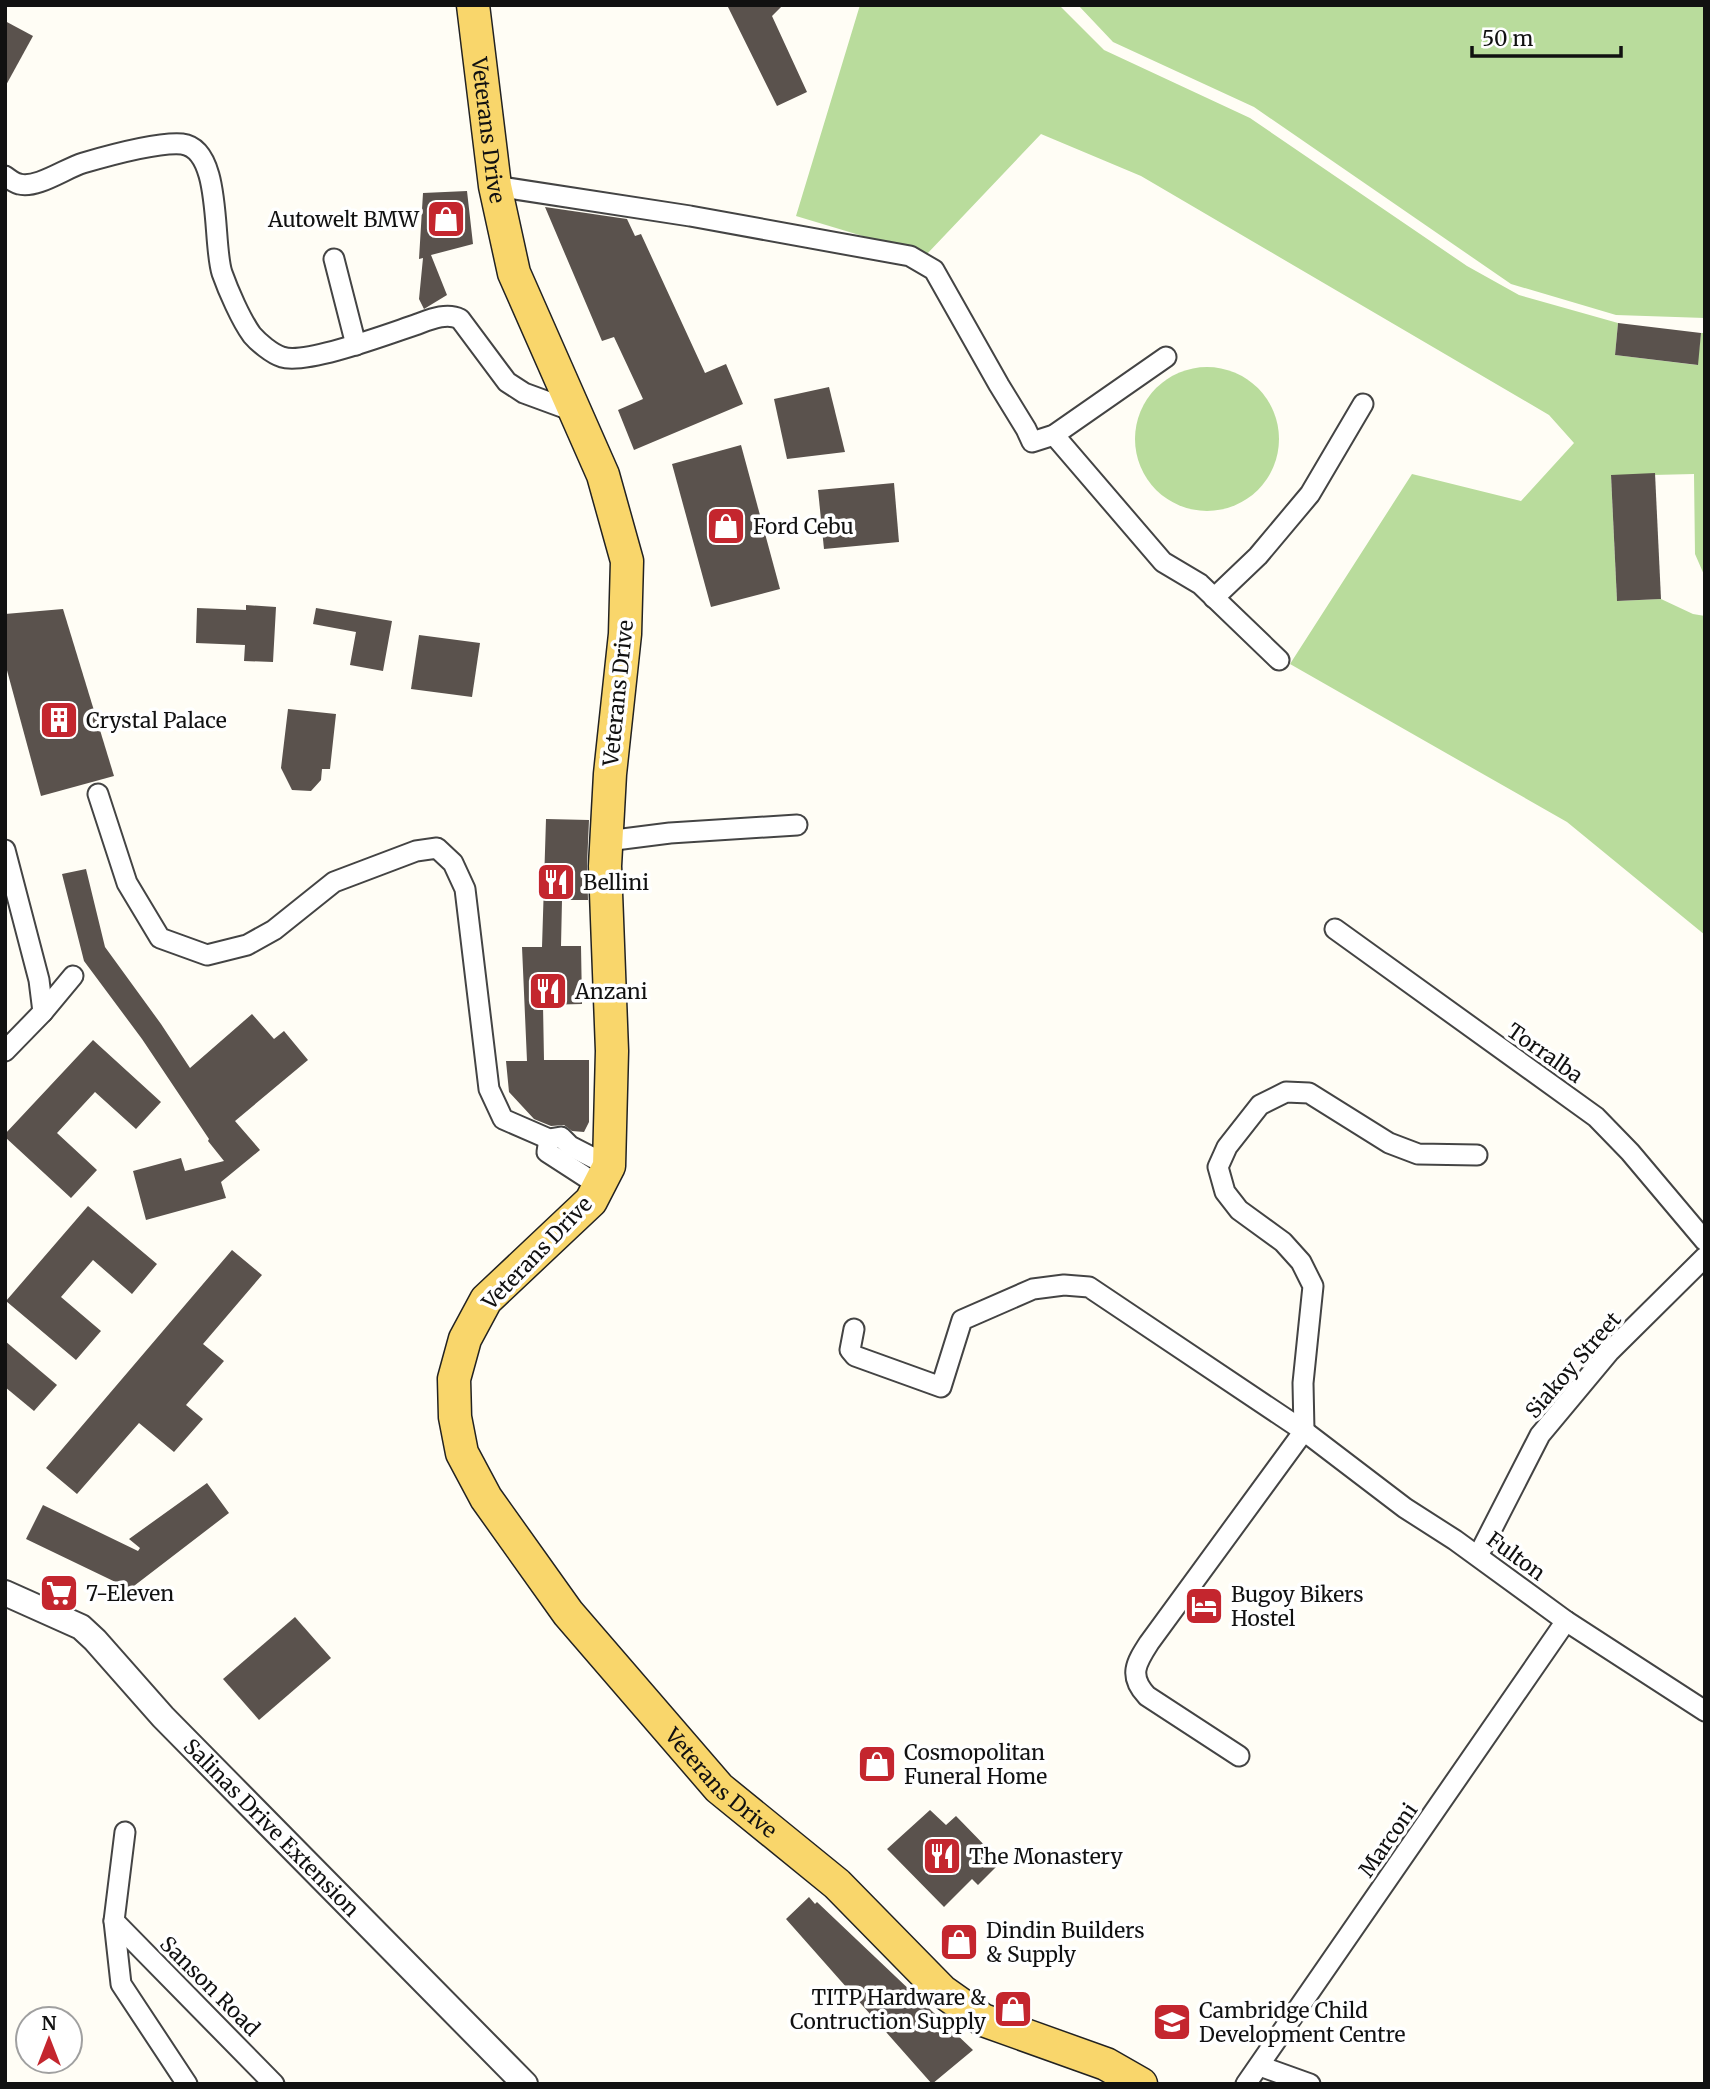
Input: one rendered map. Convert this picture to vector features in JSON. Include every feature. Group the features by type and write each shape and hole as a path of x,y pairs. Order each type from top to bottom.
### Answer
{"main road":[{"name":"Veterans Drive","path":"473,5 495,186 514,273 603,475 627,561 625,634 610,774 605,866 612,1051 604,1176 591,1200 486,1300 465,1339 453,1379 455,1417 462,1453 486,1498 568,1613 719,1788 837,1884 942,1991 984,2020 1106,2064 1141,2084"}],"street":[{"path":"5,176 19,184 34,183 82,163 167,144 186,145 203,156 211,179 221,271 253,336 284,358 356,345 434,318 455,316 507,382 524,393 573,411"},
{"path":"495,186 690,215 910,256 934,270 1032,442 1054,435 1166,357"},
{"path":"334,259 356,345"},
{"path":"1214,597 1258,556 1310,494 1363,404"},
{"path":"1054,435 1163,562 1200,584 1279,660"},
{"path":"98,794 127,883 160,938 207,955 247,944 274,930 334,882 416,851 437,848 453,863 465,888 489,1088 503,1119 549,1139 547,1152 604,1176"},
{"path":"607,841 670,833 797,825"},
{"path":"5,850 11,906 39,980 43,1012"},
{"name":"Torralba","path":"1335,929 1596,1117 1630,1152 1705,1241"},
{"path":"5,1051 73,976"},
{"path":"1239,1756 1147,1696 1138,1681 1136,1663 1304,1431 1303,1382 1313,1286 1301,1262 1283,1242 1239,1210 1225,1192 1218,1167 1227,1147 1260,1105 1286,1091 1309,1093 1389,1143 1418,1154 1477,1155"},
{"name":"Siakoy Street","path":"1478,1556 1540,1435 1610,1351 1705,1256"},
{"name":"Fulton","path":"854,1328 850,1350 855,1356 941,1387 962,1320 1033,1289 1064,1285 1089,1287 1304,1431 1405,1508 1478,1556 1566,1621 1705,1712"},
{"name":"Salinas Drive Extension","path":"5,1593 81,1627 95,1640 163,1717 525,2084"},
{"name":"Marconi","path":"1246,2084 1566,1621"},
{"path":"125,1832 114,1921 121,1984 187,2084"},
{"name":"Sanson Road","path":"114,1921 274,2084"},
{"path":"1260,2066 1310,2084"}],"green space":[{"path":"860,5 1059,5 1104,50 1250,118 1467,266 1519,295 1618,323 1615,355 1697,365 1701,333 1705,333 1705,577 1695,554 1694,474 1611,476 1617,601 1661,599 1693,614 1705,616 1705,935 1567,822 1290,664 1412,474 1521,501 1574,443 1549,415 1141,176 1041,134 926,255 796,216"},
{"path":"1078,5 1705,5 1705,318 1616,315 1511,284 1254,107 1113,42"},
{"path":"1207,367 1235,373 1258,388 1273,411 1279,439 1273,467 1258,490 1235,505 1207,511 1179,505 1156,490 1141,467 1135,439 1141,411 1156,388 1179,373"}],"building":[{"path":"727,5 783,5 772,16 807,92 777,106"},
{"path":"5,21 33,36 5,87"},
{"name":"Autowelt BMW","path":"467,191 473,244 431,255 447,295 424,309 419,299 423,258 419,259 423,193"},
{"path":"545,207 627,219 635,236 641,234 705,373 726,364 743,404 634,450 618,410 643,399 614,337 602,341"},
{"path":"1618,323 1701,333 1698,365 1615,355"},
{"path":"829,387 845,452 787,459 774,399"},
{"name":"Ford Cebu","path":"741,445 780,589 711,607 672,464"},
{"path":"1655,473 1661,599 1617,601 1611,475"},
{"path":"894,483 899,542 824,549 818,490"},
{"path":"246,605 276,607 273,662 244,661 245,645 196,643 197,608 246,610"},
{"path":"316,608 392,621 383,671 350,665 356,632 313,624"},
{"name":"Crystal Palace","path":"63,609 114,776 41,796 5,663 5,614"},
{"path":"419,635 480,643 472,697 411,689"},
{"path":"288,709 336,714 330,769 322,769 321,780 311,791 292,790 281,768"},
{"path":"546,819 589,820 588,900 562,900 561,946 581,946 582,1004 543,1005 544,1060 589,1060 589,1122 584,1132 572,1131 564,1125 551,1126 534,1119 509,1092 506,1061 527,1061 522,947 542,947"},
{"path":"86,869 105,947 190,1068 252,1014 274,1039 284,1031 308,1060 235,1121 260,1150 221,1182 226,1198 146,1220 133,1171 181,1158 185,1171 224,1161 208,1141 142,1039 84,961 62,874"},
{"path":"93,1040 161,1102 136,1129 95,1092 57,1133 97,1170 71,1198 5,1137 5,1134"},
{"path":"88,1206 157,1264 132,1294 93,1260 61,1297 101,1331 76,1360 6,1301"},
{"path":"232,1250 262,1275 203,1344 224,1361 186,1405 203,1419 174,1452 139,1423 77,1494 46,1468"},
{"path":"5,1341 57,1385 34,1411 5,1387"},
{"path":"207,1483 229,1513 130,1589 26,1539 43,1505 138,1551 140,1548 129,1539"},
{"path":"295,1617 331,1658 259,1720 223,1679"},
{"name":"The Monastery","path":"930,1810 946,1825 956,1816 993,1854 988,1859 996,1867 978,1885 972,1879 944,1907 887,1849"},
{"path":"809,1897 973,2050 932,2084 786,1919"}],"place":[{"name":"Autowelt BMW","path":"446,219"},
{"name":"Ford Cebu","path":"726,526"},
{"name":"Crystal Palace","path":"59,720"},
{"name":"Bellini","path":"556,882"},
{"name":"Anzani","path":"548,991"},
{"name":"7-Eleven","path":"59,1593"},
{"name":"Bugoy Bikers Hostel","path":"1204,1606"},
{"name":"Cosmopolitan Funeral Home","path":"877,1764"},
{"name":"The Monastery","path":"942,1856"},
{"name":"Dindin Builders & Supply","path":"959,1942"},
{"name":"TITP Hardware & Contruction Supply","path":"1013,2009"},
{"name":"Cambridge Child Development Centre","path":"1172,2022"}]}
